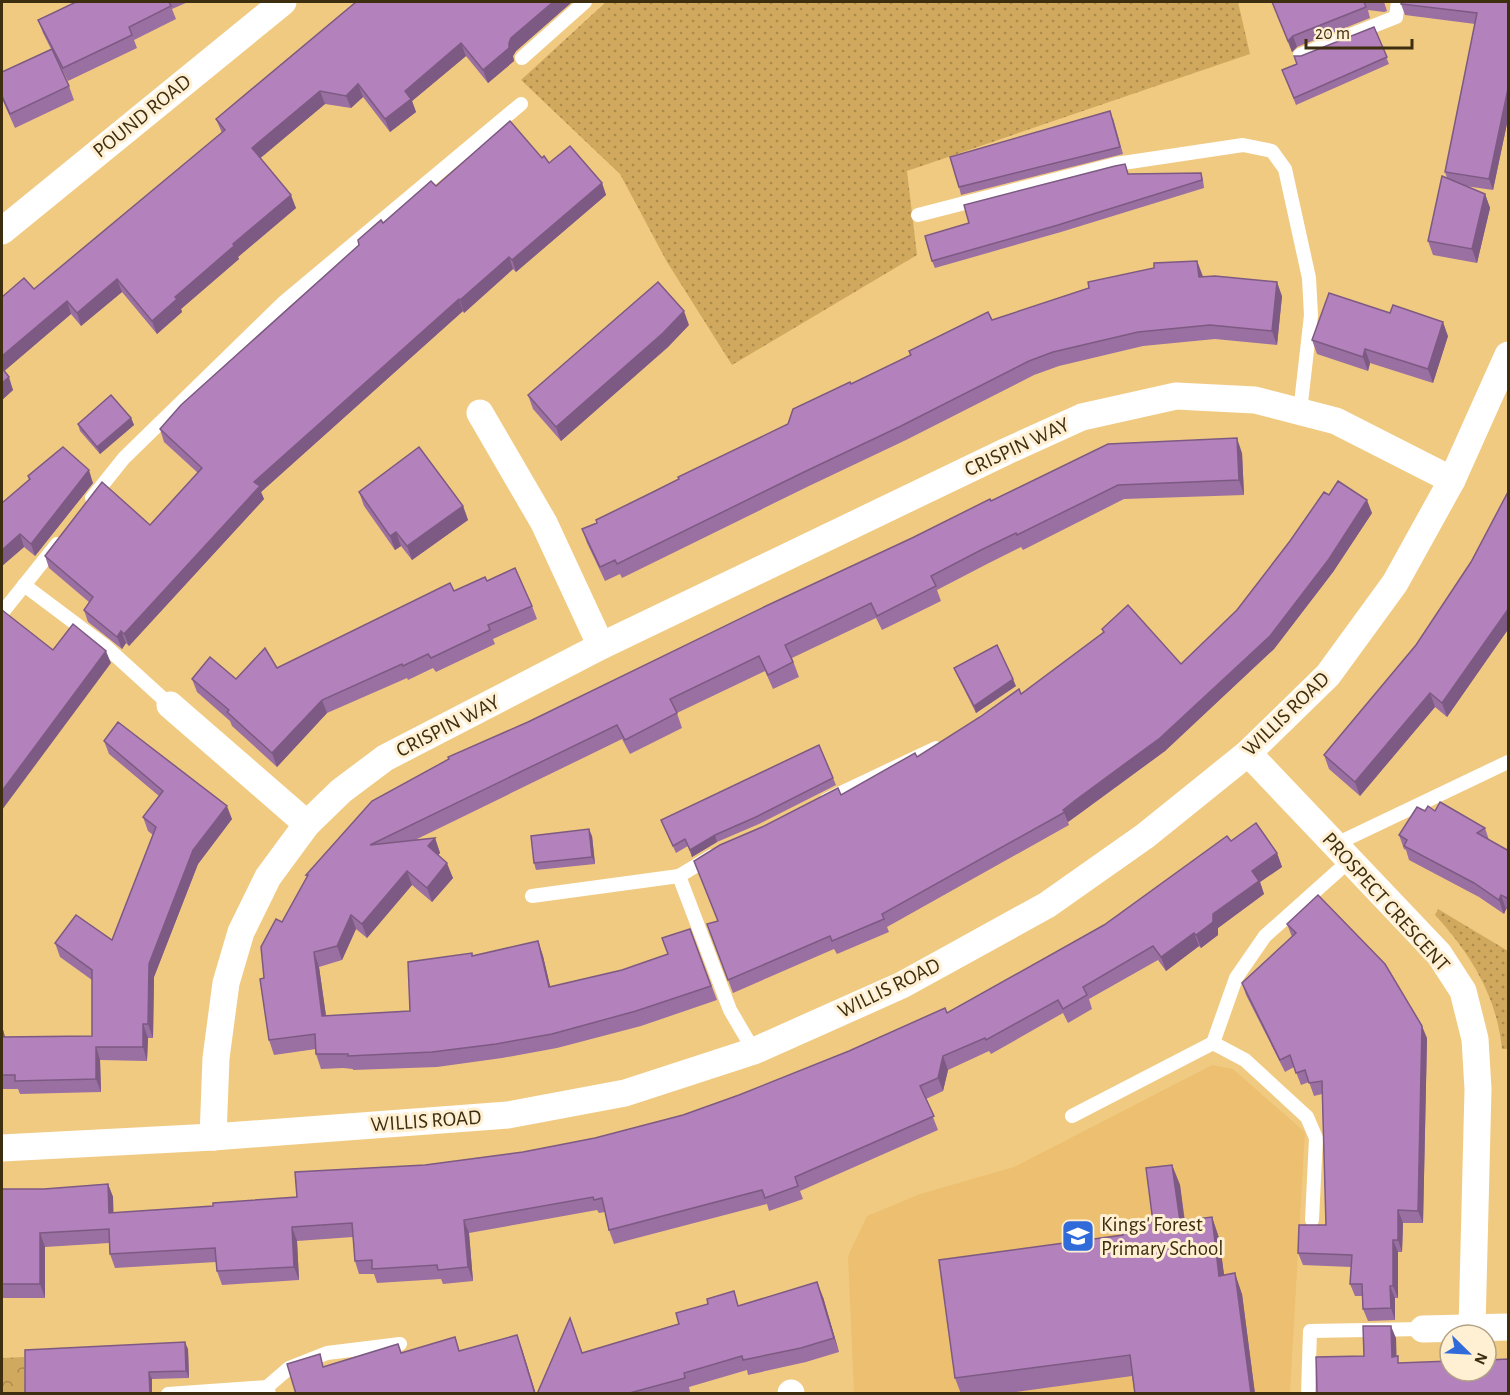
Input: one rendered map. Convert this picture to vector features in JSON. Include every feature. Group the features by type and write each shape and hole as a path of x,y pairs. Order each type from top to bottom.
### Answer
{"street":[{"name":"POUND ROAD","path":"6,218 284,2"},
{"name":"WILLIS ROAD","path":"2,1148 213,1137 508,1115 625,1094 754,1051 902,985 1047,905 1145,836 1248,753 1328,675 1395,584 1452,480 1509,355"},
{"name":"CRISPIN WAY","path":"213,1137 216,1058 226,983 241,932 268,877 307,824 341,791 385,758 601,646 1007,451 1083,417 1176,396 1256,400 1336,422 1452,480"},
{"path":"480,413 544,523 601,646"},
{"path":"170,705 307,824"},
{"name":"PROSPECT CRESCENT","path":"1248,753 1439,954 1463,991 1475,1039 1478,1089 1472,1323"},
{"path":"1423,1329 1438,1329"}],"lane":[{"path":"522,58 585,2"},
{"path":"1300,56 1396,17 1398,2"},
{"path":"81,513 124,458 284,302 521,104"},
{"path":"918,216 1116,164 1243,145 1272,151 1285,169 1310,278 1311,315 1300,412"},
{"path":"2,613 67,531"},
{"path":"24,585 104,645 170,705"},
{"path":"811,806 952,740"},
{"path":"1072,1116 1213,1043 1236,978 1265,936 1342,853 1509,762"},
{"path":"532,896 679,876 721,850"},
{"path":"679,876 730,1010 754,1051"},
{"path":"1213,1043 1245,1060 1307,1117 1316,1138 1312,1220"},
{"path":"1308,1394 1310,1331 1423,1329"},
{"path":"168,1394 268,1390 289,1368 327,1353 399,1344"}],"shaded area":[{"name":"Kings' Forest Primary School","path":"1212,1065 1233,1069 1305,1132 1290,1393 854,1393 848,1256 867,1216 920,1194 1014,1167"}],"green space":[{"path":"606,2 1238,2 1250,54 907,171 917,255 732,365 667,262 620,174 521,80"},
{"path":"1438,909 1508,951 1508,1049 1502,1049 1494,1011 1480,976 1460,945 1435,915"},
{"path":"24,1357 25,1393 2,1393 2,1358"}],"building":[{"path":"76,2 169,2 171,6 129,27 132,35 63,68 38,20"},
{"path":"356,2 553,2 511,38 509,48 483,70 461,43 405,91 411,99 385,119 358,84 346,96 320,91 252,148 291,195 233,244 234,246 175,297 177,299 152,321 117,279 77,313 67,301 2,356 2,297 24,278 34,289 225,130 216,119"},
{"path":"1272,2 1364,2 1366,7 1293,36 1288,41"},
{"path":"1402,2 1509,2 1509,84 1489,179 1445,172 1477,13 1401,4"},
{"path":"1374,27 1387,57 1294,98 1282,70 1297,64 1294,56 1301,56"},
{"path":"52,49 69,86 10,114 2,96 2,72"},
{"path":"1110,111 1120,147 959,187 950,157"},
{"path":"510,121 549,163 570,146 602,183 512,260 509,257 459,299 254,482 260,486 124,634 121,631 117,637 84,610 93,597 45,556 102,482 150,525 202,468 160,429 181,405 359,245 358,240 381,220 383,223 431,181 436,186"},
{"path":"1125,164 1128,174 1201,173 1202,180 932,261 925,236 969,223 964,205"},
{"path":"1442,176 1485,194 1472,249 1428,241"},
{"path":"1197,261 1199,277 1215,276 1277,282 1272,331 1210,325 1138,332 1053,352 1029,361 617,564 615,560 600,567 582,529 679,479 678,477 788,424 793,409 911,355 909,351 988,312 992,320 1089,288 1088,282 1154,268 1154,263"},
{"path":"658,282 684,311 663,333 556,427 528,395"},
{"path":"1329,293 1390,313 1393,305 1443,322 1428,369 1365,349 1363,357 1312,340"},
{"path":"2,368 9,377 2,383"},
{"path":"111,395 131,418 97,447 78,424"},
{"path":"1237,438 1239,480 1118,485 931,576 936,586 877,616 871,603 785,645 793,662 768,675 759,656 670,699 677,713 625,740 617,725 370,845 435,838 428,846 447,863 427,888 407,871 362,924 351,915 337,946 314,952 322,1016 410,1011 408,962 472,953 472,956 538,941 549,987 622,970 668,954 662,938 690,929 711,986 636,1011 552,1034 432,1052 348,1056 348,1054 316,1054 315,1034 269,1040 260,979 264,978 261,947 276,919 282,922 308,875 306,875 372,801 449,759 448,757 528,722 1108,444"},
{"path":"63,447 89,470 31,544 20,534 2,550 2,503 30,479 28,476"},
{"path":"419,447 463,506 407,546 396,532 390,536 359,492"},
{"path":"1338,481 1367,500 1329,559 1270,636 1160,738 1077,799 1063,810 1065,812 882,914 884,919 832,941 830,936 728,980 707,924 718,921 694,861 720,845 762,827 838,788 841,795 915,753 917,757 1019,689 1021,694 1104,632 1102,629 1128,605 1181,664 1237,610 1324,492 1329,495"},
{"path":"1509,490 1509,608 1442,703 1430,693 1355,782 1324,755 1416,645 1471,562"},
{"path":"515,568 532,606 488,625 490,630 431,658 428,654 403,666 402,664 322,700 272,753 227,712 229,710 192,679 210,657 236,679 265,648 277,668 450,583 454,591 485,577 487,581"},
{"path":"2,610 53,650 73,624 106,651 2,791"},
{"path":"997,645 1013,679 974,706 954,668"},
{"path":"118,722 227,806 193,850 149,964 148,1024 143,1024 143,1047 96,1047 96,1079 15,1081 15,1075 2,1075 2,1037 92,1036 92,970 55,943 76,915 112,940 156,827 143,817 163,791 104,741"},
{"path":"819,745 833,778 715,835 690,850 685,839 673,846 661,820"},
{"path":"1440,802 1485,828 1477,833 1509,851 1509,899 1501,895 1499,900 1474,883 1404,846 1407,840 1399,835 1417,807 1425,811 1428,806 1435,811"},
{"path":"1256,823 1277,853 1252,871 1259,881 1213,914 1213,922 1161,957 1153,946 1083,987 1087,995 1063,1009 1058,1000 986,1040 985,1038 943,1056 938,1078 920,1086 934,1116 795,1177 798,1186 765,1198 762,1190 609,1230 602,1198 594,1200 593,1197 464,1220 468,1267 438,1270 437,1265 372,1269 372,1260 355,1261 352,1223 292,1227 294,1267 217,1271 215,1248 110,1254 109,1229 40,1233 40,1284 2,1284 2,1189 44,1189 108,1184 109,1213 213,1206 213,1203 297,1197 295,1172 425,1165 523,1152 595,1138 683,1115 849,1051 945,1008 947,1013 1104,925 1227,836 1231,841"},
{"path":"589,829 592,857 534,863 531,836"},
{"path":"1318,895 1385,964 1422,1026 1418,1211 1398,1210 1398,1240 1393,1240 1391,1308 1363,1309 1362,1284 1350,1284 1352,1255 1298,1253 1299,1225 1326,1225 1322,1081 1309,1083 1305,1070 1296,1073 1290,1055 1280,1060 1242,983 1296,933 1287,924"},
{"path":"1172,1165 1180,1221 1212,1217 1219,1276 1235,1273 1251,1394 1135,1394 1130,1355 955,1378 939,1260 1123,1235 1122,1226 1153,1222 1146,1168"},
{"path":"817,1282 834,1338 801,1348 743,1360 742,1356 684,1373 685,1378 626,1394 537,1394 570,1318 582,1353 679,1324 676,1313 708,1304 707,1299 734,1291 738,1306"},
{"path":"1363,1326 1391,1326 1392,1357 1398,1356 1398,1363 1438,1361 1438,1383 1498,1383 1498,1359 1509,1359 1509,1394 1317,1394 1316,1357 1364,1356"},
{"path":"517,1335 535,1394 296,1394 287,1364 320,1354 323,1367 398,1344 401,1353 455,1337 459,1351"},
{"path":"185,1342 186,1371 149,1372 150,1394 25,1394 25,1350"}],"place":[{"name":"Kings' Forest Primary School","path":"1078,1236"}]}
